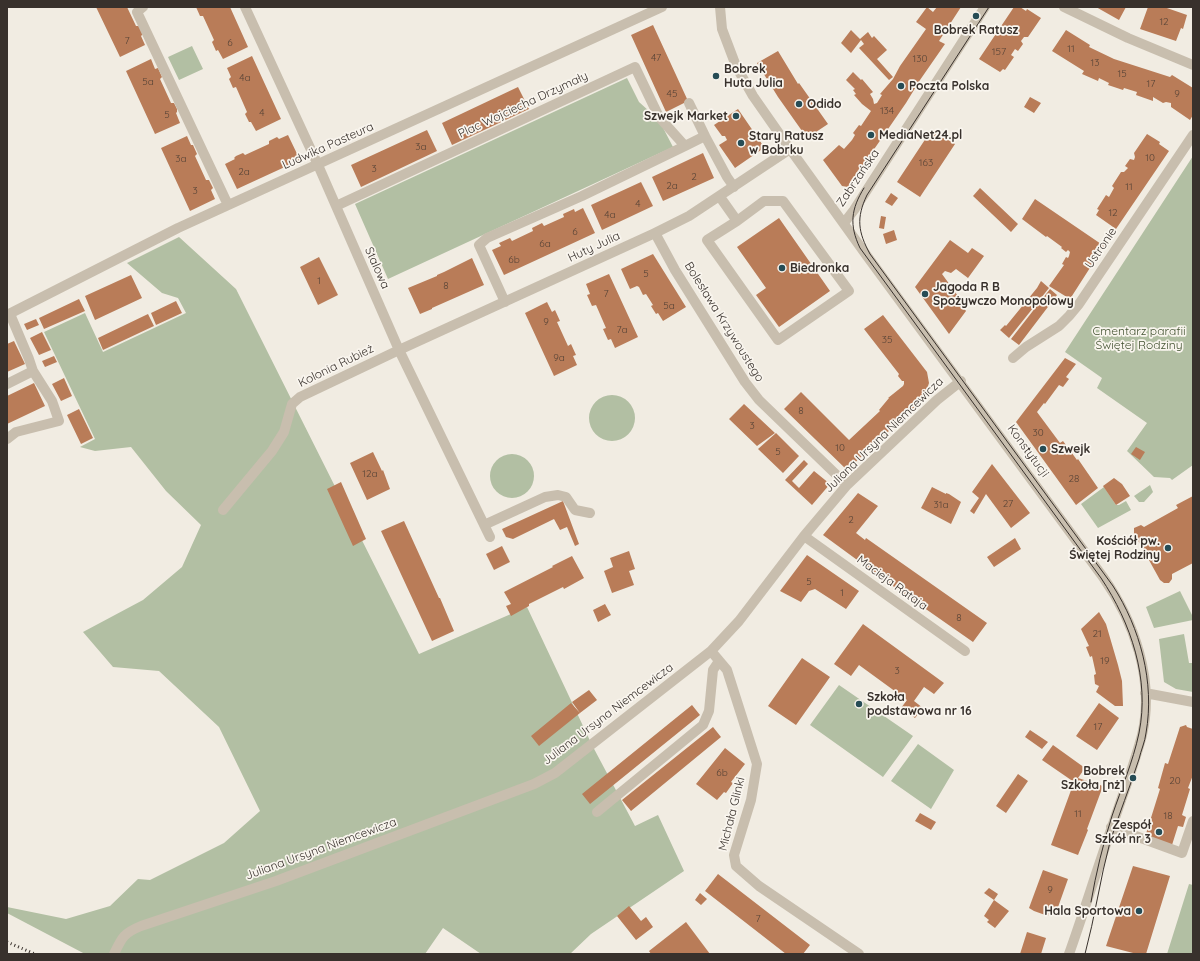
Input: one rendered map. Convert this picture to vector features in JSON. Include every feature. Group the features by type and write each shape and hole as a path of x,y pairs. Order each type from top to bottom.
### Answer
{"street":[{"path":"142,7 137,12 228,205"},
{"name":"Stalowa","path":"245,7 318,165 399,350 490,537"},
{"name":"Konstytucji","path":"720,7 722,29 736,66 753,96 790,149 1103,577 1117,598 1134,636 1140,658 1146,693 1142,733 1130,776 1069,954"},
{"name":"Zabrzańska","path":"844,223 858,204 986,7"},
{"path":"1064,7 1128,38 1193,65"},
{"name":"Ludwika Pasteura","path":"9,315 178,228 318,165 655,8"},
{"name":"Plac Wojciecha Drzymały","path":"336,206 635,67 658,116 685,146"},
{"path":"689,103 705,136 734,187"},
{"name":"Ustronie","path":"1013,358 1026,346 1059,326 1079,304 1193,135"},
{"path":"505,302 479,245 486,238 582,196 705,136"},
{"name":"Huty Julia","path":"399,350 689,216 790,149"},
{"path":"720,196 737,221"},
{"path":"764,201 783,201 849,291 778,340 707,240 737,221 764,201"},
{"name":"Bolesława Krzywoustego","path":"655,233 675,270 745,382 759,400 847,485"},
{"path":"7,439 16,432 59,421 52,401 33,371 12,329 9,315"},
{"name":"Kolonia Rubież","path":"223,510 272,450 284,432 292,404 300,397 399,350"},
{"path":"7,384 33,371"},
{"name":"Juliana Ursyna Niemcewicza","path":"114,954 122,938 129,931 141,926 276,881 534,784 554,773 711,651 738,621 804,536 847,485 937,400 961,382"},
{"path":"484,525 544,497 558,495 566,497 575,510 590,513"},
{"name":"Macieja Rataja","path":"804,536 964,651"},
{"name":"Michała Glinki","path":"711,651 727,670 757,764 751,800 734,855 736,866 759,886 860,954"},
{"path":"597,812 703,725 709,711 713,670 719,661"},
{"path":"1146,693 1193,702"},
{"path":"1111,828 1182,852 1193,821"}],"green space":[{"path":"192,46 203,69 179,80 168,57"},
{"path":"627,78 639,102 659,120 673,147 388,279 355,204"},
{"name":"Cmentarz parafii Świętej Rodziny","path":"1193,156 1193,465 1172,480 1170,478 1154,477 1127,451 1147,423 1097,388 1102,378 1065,352"},
{"path":"179,237 236,289 419,654 527,607 592,745 635,826 658,815 684,871 591,934 570,954 481,954 443,928 425,954 85,954 7,913 7,907 66,919 110,906 138,879 150,880 224,843 260,811 219,727 159,671 113,667 83,632 143,600 182,567 201,525 166,491 131,447 95,451 80,447 95,439 44,332 85,313 103,352 186,313 178,298 162,293 127,263"},
{"path":"612,395 625,399 631,405 635,418 631,431 625,437 612,441 599,437 593,431 589,418 593,405 599,399"},
{"path":"508,454 516,454 521,455 528,460 533,467 533,485 528,492 521,497 508,498 500,495 493,488 490,480 490,472 493,464 500,457"},
{"path":"1150,485 1153,492 1144,502 1139,502 1134,496"},
{"path":"1104,487 1116,505 1126,501 1131,510 1098,528 1081,504"},
{"path":"1180,591 1193,617 1193,620 1154,628 1146,607"},
{"path":"1184,634 1189,663 1193,663 1193,692 1176,689 1164,682 1159,639"},
{"path":"839,685 913,736 883,777 810,725"},
{"path":"918,744 954,770 931,809 891,781"},
{"path":"1189,884 1193,885 1193,954 1167,954"}],"building":[{"path":"96,7 127,7 136,26 139,26 143,34 141,36 145,45 120,57"},
{"path":"196,7 230,7 248,47 223,59 218,50 216,51 212,42 214,40 203,16 200,16"},
{"path":"927,7 933,12 937,7 961,7 939,41 945,44 906,103 848,187 842,186 823,160 839,145 844,149 855,135 853,133 859,125 861,126 871,111 854,95 856,94 853,90 855,89 846,80 853,72 861,80 862,79 873,92 870,94 874,104 877,103 882,95 880,94 893,79 900,66 926,29 916,22"},
{"path":"1014,7 1020,7 1026,11 1027,9 1041,18 1028,37 1024,37 1021,41 1023,44 1018,51 1015,49 1011,55 1014,57 1005,70 1003,69 1000,72 979,59"},
{"path":"1096,7 1126,7 1119,20"},
{"path":"1148,7 1164,7 1187,15 1183,29 1181,28 1176,41 1140,29"},
{"path":"653,25 688,101 666,112 631,35"},
{"path":"851,30 860,39 868,32 872,38 874,36 887,50 877,59 893,77 889,80 859,48 864,44 861,40 851,53 841,43"},
{"path":"1066,30 1090,45 1089,47 1114,59 1170,77 1172,75 1193,88 1193,115 1190,120 1171,107 1171,103 1163,103 1153,97 1153,101 1136,95 1137,92 1124,88 1123,90 1108,85 1109,83 1099,78 1098,81 1082,74 1084,71 1052,51"},
{"path":"778,51 798,84 799,83 828,124 807,138 778,97 757,63"},
{"path":"252,56 281,119 256,131 245,114 247,112 236,87 233,88 229,79 231,77 227,68"},
{"path":"151,59 155,69 158,68 162,77 160,79 171,103 174,103 177,109 176,113 180,123 155,134 126,71"},
{"path":"518,87 529,109 452,145 442,123"},
{"path":"1030,97 1041,103 1034,113 1024,107"},
{"path":"738,109 762,144 761,150 735,168 719,145 727,140 714,125"},
{"path":"932,129 955,144 920,197 897,182"},
{"path":"427,130 437,151 361,187 351,165"},
{"path":"1147,134 1160,142 1159,144 1169,151 1116,229 1096,215 1099,210 1097,209 1106,195 1109,197 1114,188 1112,186 1121,172 1124,172 1128,168 1125,166 1130,159 1134,160 1134,153"},
{"path":"288,135 300,160 237,189 225,164 235,159 234,158 236,156 243,153 245,155 269,144 269,141 277,137 279,139"},
{"path":"187,136 197,154 195,156 206,180 209,180 213,188 211,190 215,199 190,211 161,148"},
{"path":"703,153 714,178 663,201 652,177"},
{"path":"641,182 653,206 602,230 591,205"},
{"path":"980,188 1018,224 1011,232 973,196"},
{"path":"891,193 898,198 892,206 885,202"},
{"path":"1035,199 1104,246 1070,299 1049,286 1064,265 1062,264 1066,257 1068,258 1070,252 1068,250 1066,252 1061,248 1062,247 1022,219"},
{"path":"583,208 595,233 504,275 492,250 501,246 499,243 510,238 512,241 533,231 532,228 542,223 544,226 564,217 563,214 574,209 575,212"},
{"path":"881,216 886,217 884,229 879,228"},
{"name":"Biedronka","path":"779,218 830,291 779,327 756,295 766,288 737,247"},
{"path":"894,230 897,240 886,244 883,234"},
{"path":"950,240 968,253 972,248 984,256 968,278 956,269 951,273 945,271 942,274 963,303 961,304 966,311 949,334 915,287"},
{"path":"653,254 686,307 663,321 658,313 656,314 651,306 653,305 646,294 643,295 639,287 637,286 630,289 621,269"},
{"path":"319,257 338,295 318,305 300,267"},
{"path":"472,258 484,285 420,314 408,288 437,276"},
{"path":"609,274 638,337 615,348 611,339 608,340 603,329 606,328 596,305 592,306 587,295 590,294 586,284"},
{"path":"131,275 142,298 95,320 85,296"},
{"path":"1041,281 1049,288 1009,338 1000,330 1005,325 1006,326"},
{"path":"1050,289 1057,295 1019,345 1011,339"},
{"path":"79,299 85,311 44,329 39,318"},
{"path":"176,301 182,313 156,325 151,313"},
{"path":"547,302 552,312 555,310 560,321 557,322 568,346 571,344 576,355 573,356 577,365 554,376 525,313"},
{"path":"148,314 154,326 103,350 98,338"},
{"path":"883,315 927,372 929,383 925,395 919,403 847,470 784,409 801,392 849,440 880,411 879,410 888,398 904,384 904,381 902,381 898,376 899,374 864,329"},
{"path":"36,319 39,325 27,330 24,324"},
{"path":"42,332 51,350 39,355 30,338"},
{"path":"14,341 25,364 7,372 7,344"},
{"path":"54,356 57,362 45,367 42,361"},
{"path":"1065,358 1076,364 1066,377 1069,379 1063,387 1059,385 1037,412 1060,443 1063,441 1077,460 1078,459 1098,488 1076,505 1016,422"},
{"path":"64,378 72,396 61,401 52,384"},
{"path":"34,383 45,406 7,424 7,396"},
{"path":"744,404 775,433 757,446 729,419"},
{"path":"79,409 93,438 81,444 67,415"},
{"path":"776,433 799,456 783,473 758,449"},
{"path":"1136,447 1145,452 1140,460 1131,454"},
{"path":"373,452 382,471 383,470 390,489 367,500 350,463"},
{"path":"804,460 808,464 792,481 799,488 814,471 830,484 812,505 785,480"},
{"path":"992,464 1030,513 1011,528 986,494 974,514 970,511 979,498 972,492"},
{"path":"1114,478 1122,484 1130,496 1116,505 1103,486"},
{"path":"341,482 366,539 353,546 327,489"},
{"path":"932,487 949,494 961,502 951,524 921,508"},
{"path":"858,493 878,506 856,533 865,540 866,538 987,623 973,642 823,535"},
{"name":"Kościół pw. Świętej Rodziny","path":"1193,496 1193,563 1172,574 1172,579 1169,583 1164,583 1160,580 1134,533 1134,528 1141,525 1144,527 1178,508 1176,505"},
{"path":"563,501 579,544 575,546 567,527 560,530 554,519 513,539 506,537 502,529"},
{"path":"404,521 454,631 432,641 381,531"},
{"path":"1015,538 1021,549 994,567 987,557"},
{"path":"502,546 510,562 494,570 486,554"},
{"path":"629,551 635,569 629,571 634,585 612,593 604,571 613,567 610,558"},
{"path":"807,555 859,591 846,609 815,589 809,591 801,602 780,591"},
{"path":"572,556 584,578 564,589 563,587 529,604 529,606 511,616 506,606 511,604 504,592"},
{"path":"605,604 611,615 598,622 593,610"},
{"path":"1099,612 1106,624 1118,665 1122,681 1123,706 1115,706 1096,692 1099,686 1095,684 1094,675 1096,674 1092,656 1090,657 1086,647 1089,646 1081,629"},
{"path":"863,624 944,683 934,694 924,687 914,701 923,708 915,718 901,708 907,700 859,665 851,676 834,664"},
{"path":"802,658 830,677 796,725 768,706"},
{"path":"589,690 597,700 580,713 572,702"},
{"path":"571,703 580,713 539,746 531,736"},
{"path":"1099,703 1119,718 1097,750 1076,736"},
{"path":"692,705 700,715 590,804 582,794"},
{"path":"1186,725 1187,727 1193,729 1193,775 1188,788 1190,789 1182,815 1186,817 1183,827 1178,826 1172,845 1145,837 1160,789 1158,788 1165,763 1168,764 1180,727"},
{"path":"713,727 721,737 631,811 622,800"},
{"path":"1030,730 1048,742 1042,749 1025,737"},
{"path":"1053,745 1085,768 1078,778 1103,786 1078,855 1051,845 1074,782 1042,760"},
{"path":"725,748 745,764 731,782 733,783 726,793 724,792 717,800 696,784"},
{"path":"1018,774 1028,781 1006,813 996,806"},
{"path":"920,813 936,822 931,830 915,821"},
{"name":"Hala Sportowa","path":"1133,866 1170,876 1146,954 1137,954 1106,946"},
{"path":"1043,870 1068,879 1057,910 1051,907 1048,916 1029,908"},
{"path":"718,874 810,945 803,954 786,954 705,891"},
{"path":"989,888 998,894 994,900 984,893"},
{"path":"700,893 707,899 701,905 695,900"},
{"path":"994,900 1009,911 995,928 987,922 989,920 984,916"},
{"path":"629,906 641,921 646,917 653,927 636,940 617,916"},
{"path":"686,922 710,954 651,954 649,951"},
{"path":"1027,932 1046,938 1041,954 1020,954"}],"tram line":[{"path":"989,7 867,195 861,211 860,225 863,239 870,254 1113,586 1123,602 1138,638 1147,675 1148,714 1144,743 1110,842 1085,954"},
{"path":"864,188 856,203 853,217 854,232 860,248 1101,578 1112,595 1129,633 1140,672 1142,713 1139,733 1130,765 1112,816 1097,869 1091,902"}],"railway":[{"path":"7,942 35,954"}],"place":[{"name":"Bobrek Ratusz","path":"976,16"},
{"name":"Bobrek Huta Julia","path":"716,76"},
{"name":"Poczta Polska","path":"901,86"},
{"name":"Odido","path":"799,104"},
{"name":"Szwejk Market","path":"736,116"},
{"name":"MediaNet24.pl","path":"871,135"},
{"name":"Stary Ratusz w Bobrku","path":"741,143"},
{"name":"Biedronka","path":"782,268"},
{"name":"Jagoda R B Spożywczo Monopolowy","path":"925,294"},
{"name":"Szwejk","path":"1043,449"},
{"name":"Kościół pw. Świętej Rodziny","path":"1168,548"},
{"name":"Szkoła podstawowa nr 16","path":"859,704"},
{"name":"Bobrek Szkoła [nż]","path":"1133,778"},
{"name":"Zespół Szkół nr 3","path":"1159,832"},
{"name":"Hala Sportowa","path":"1139,911"}]}
